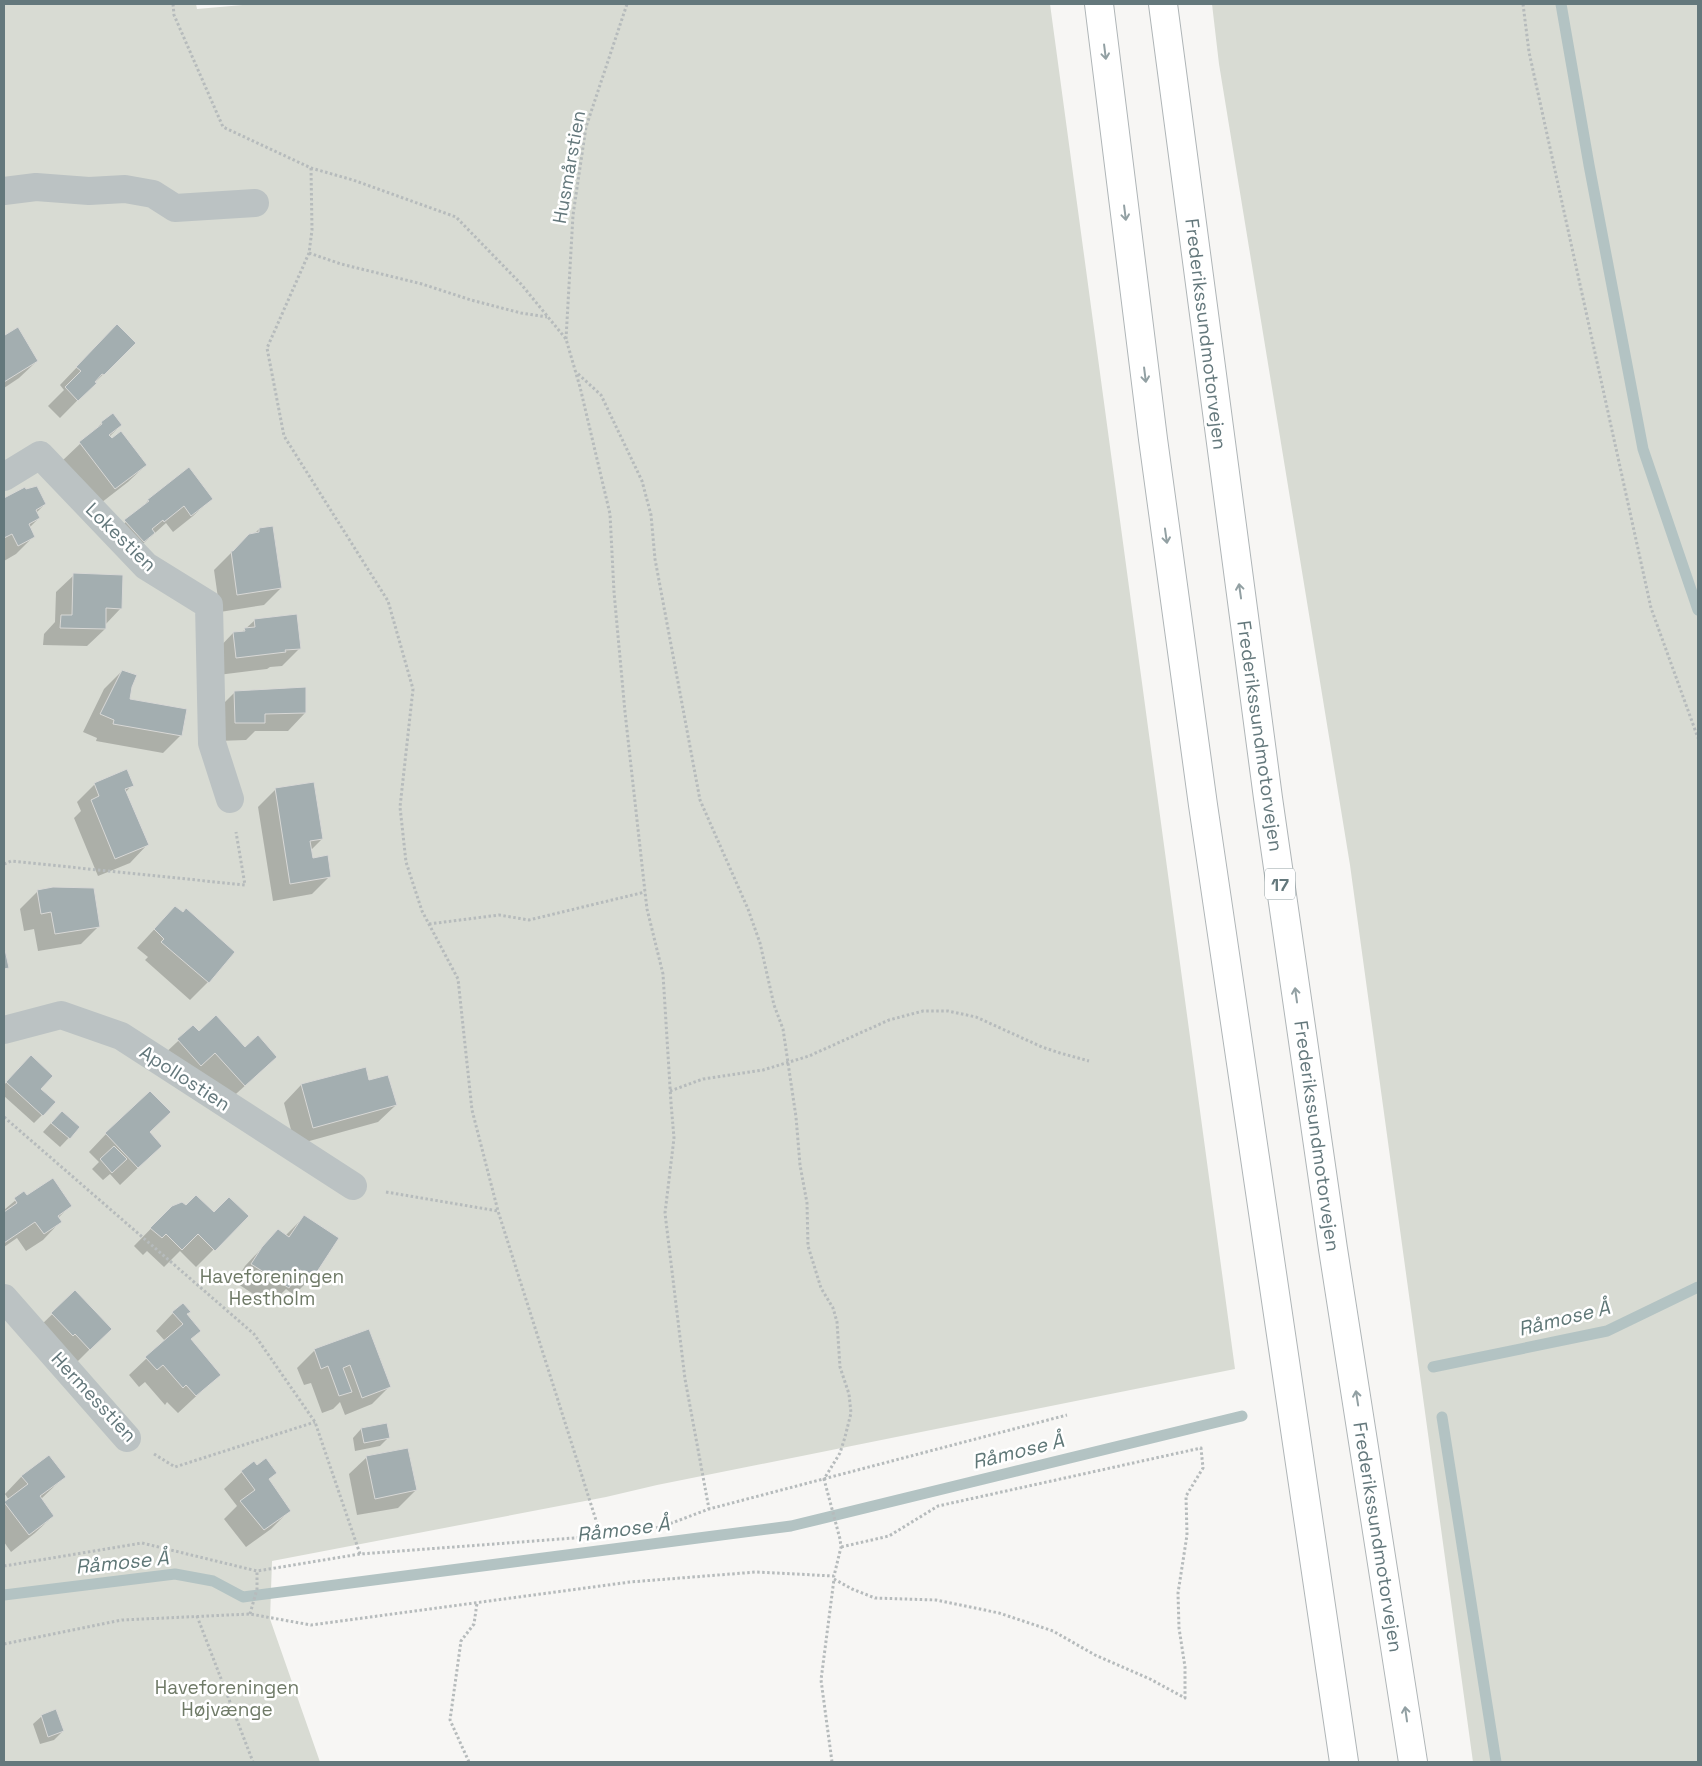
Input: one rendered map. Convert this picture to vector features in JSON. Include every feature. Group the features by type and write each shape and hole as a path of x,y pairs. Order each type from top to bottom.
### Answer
{"highway":[{"path":"1099,4 1153,439 1203,805 1344,1762"},
{"name":"Frederikssundmotorvejen","path":"1163,4 1268,798 1332,1239 1413,1762"}],"lane":[{"path":"4,191 36,187 89,190 125,189 153,194 175,208 255,203"},
{"name":"Lokestien","path":"4,477 40,454 146,566 209,605 212,743 230,798"},
{"name":"Apollostien","path":"4,1030 60,1015 121,1036 353,1186"},
{"name":"Hermesstien","path":"4,1298 127,1438"}],"path":[{"path":"173,4 174,15 223,128 311,168 353,180 456,217 522,284 566,340 576,372 610,514 614,592 625,712 645,892 647,909 663,974 674,1138 665,1213 685,1379 709,1509"},
{"name":"Husmårstien","path":"566,340 572,215 586,127 627,4"},
{"path":"1523,4 1529,52 1651,608 1698,738"},
{"path":"311,168 312,230 309,253 267,348 284,436 388,601 414,689 400,807 406,862 422,911 458,979 472,1110 498,1211 601,1536"},
{"path":"309,253 341,264 422,284 471,300 521,313 547,317"},
{"path":"576,372 601,395 642,481 650,515 655,559 700,800 738,884 760,943 774,1005 783,1030 796,1117 800,1165 807,1203 808,1246 821,1288 833,1308 837,1322 840,1367 849,1394 851,1413 840,1453 824,1479"},
{"path":"4,864 11,861 244,885 230,798"},
{"path":"429,924 499,915 529,920 645,892"},
{"path":"670,1091 703,1079 763,1070 809,1056 889,1020 924,1011 948,1011 976,1017 1042,1047 1060,1054 1089,1061"},
{"path":"4,1117 254,1334 315,1422 360,1554"},
{"path":"353,1186 498,1211"},
{"path":"4,1566 142,1543 257,1571 360,1554 601,1536 661,1527 709,1509 1067,1415"},
{"name":"Hermesstien","path":"127,1438 174,1467 315,1422"},
{"path":"4,1644 122,1620 250,1614 311,1625 630,1582 756,1572 834,1578 852,1589 875,1598 936,1600 999,1613 1053,1631 1095,1655 1150,1679 1185,1698 1186,1667 1179,1628 1178,1593 1187,1535 1186,1496 1203,1468 1201,1448 938,1506 889,1536 841,1548"},
{"path":"824,1479 841,1548 834,1578 821,1680 832,1762"},
{"path":"250,1614 258,1589 257,1571"},
{"path":"469,1762 450,1720 461,1641 474,1624 477,1603"},
{"path":"197,1616 253,1762"}],"green space":[{"path":"4,4 196,4 197,9 254,4 1050,4 1235,1369 657,1485 606,1497 272,1561 270,1619 320,1762 4,1762"},
{"path":"1212,4 1698,4 1698,1762 1473,1762 1350,865 1219,64"}],"building":[{"path":"117,324 136,343 104,375 102,374 95,382 97,383 78,401 65,387 81,371 76,367"},
{"path":"18,327 38,361 4,382 4,333 5,335"},
{"path":"113,413 122,425 109,435 112,438 121,431 147,465 115,489 79,442"},
{"path":"189,467 213,499 191,516 184,506 152,529 155,533 144,542 124,520"},
{"path":"37,486 46,504 36,510 40,518 29,524 35,537 18,546 12,534 4,538 4,498 25,487 26,489"},
{"path":"273,526 282,588 237,595 231,551 249,534 259,532 259,528"},
{"path":"73,573 123,575 122,609 106,608 106,629 60,628 61,615 72,615"},
{"path":"297,614 301,649 236,658 233,632 245,631 244,628 255,627 254,619"},
{"path":"122,670 137,675 130,699 187,709 182,736 113,724 114,720 100,714"},
{"path":"306,687 306,713 265,714 265,723 235,723 234,691"},
{"path":"127,769 134,786 125,789 149,845 115,859 91,800 99,796 94,783"},
{"path":"314,782 323,839 310,841 313,858 328,855 331,877 290,884 275,788"},
{"path":"53,887 94,888 100,927 55,934 51,912 41,914 37,890"},
{"path":"175,906 183,912 186,908 235,952 209,983 161,942 164,939 154,929"},
{"path":"4,945 9,968 4,969"},
{"path":"216,1015 245,1047 258,1035 277,1057 245,1086 215,1053 201,1066 177,1039 193,1025 199,1031"},
{"path":"31,1055 53,1076 41,1089 56,1102 43,1116 6,1082"},
{"path":"366,1067 369,1080 388,1075 397,1105 313,1128 301,1084"},
{"path":"150,1091 171,1112 150,1132 162,1146 138,1168 105,1133"},
{"path":"62,1111 80,1127 70,1139 51,1123"},
{"path":"114,1146 127,1159 112,1173 100,1159"},
{"path":"53,1178 72,1206 58,1216 62,1222 44,1234 35,1222 4,1243 4,1212 17,1203 14,1198 24,1191 27,1195"},
{"path":"196,1195 214,1212 229,1197 249,1216 215,1251 198,1234 182,1250 166,1234 162,1238 150,1228 172,1206 182,1202 186,1205"},
{"path":"304,1215 339,1238 313,1278 300,1270 289,1288 251,1264 262,1247 278,1229 289,1237"},
{"path":"75,1290 112,1329 90,1350 75,1334 73,1336 51,1313"},
{"path":"183,1303 191,1312 187,1314 201,1331 191,1339 221,1375 196,1396 186,1385 183,1388 163,1365 157,1370 145,1357 183,1324 172,1312"},
{"path":"369,1329 391,1387 362,1398 350,1365 343,1368 352,1392 339,1396 328,1366 321,1369 314,1349"},
{"path":"387,1423 390,1438 364,1443 361,1428"},
{"path":"408,1448 417,1490 375,1499 366,1456"},
{"path":"49,1455 66,1477 40,1496 54,1516 29,1535 4,1502 28,1484 21,1476"},
{"path":"266,1458 277,1473 269,1479 291,1511 264,1530 240,1501 255,1490 241,1471 254,1461 257,1465"},
{"path":"56,1709 64,1731 48,1737 41,1715"}],"waterway":[{"path":"1561,4 1589,165 1643,449 1698,610"},
{"name":"Råmose Å","path":"1433,1367 1607,1331 1698,1287"},
{"name":"Råmose Å","path":"4,1595 175,1574 213,1581 243,1597 791,1526 1242,1416"},
{"path":"1442,1417 1496,1762"}],"park label":[{"name":"Haveforeningen Hestholm","path":"272,1287"},
{"name":"Haveforeningen Højvænge","path":"227,1698"}]}
